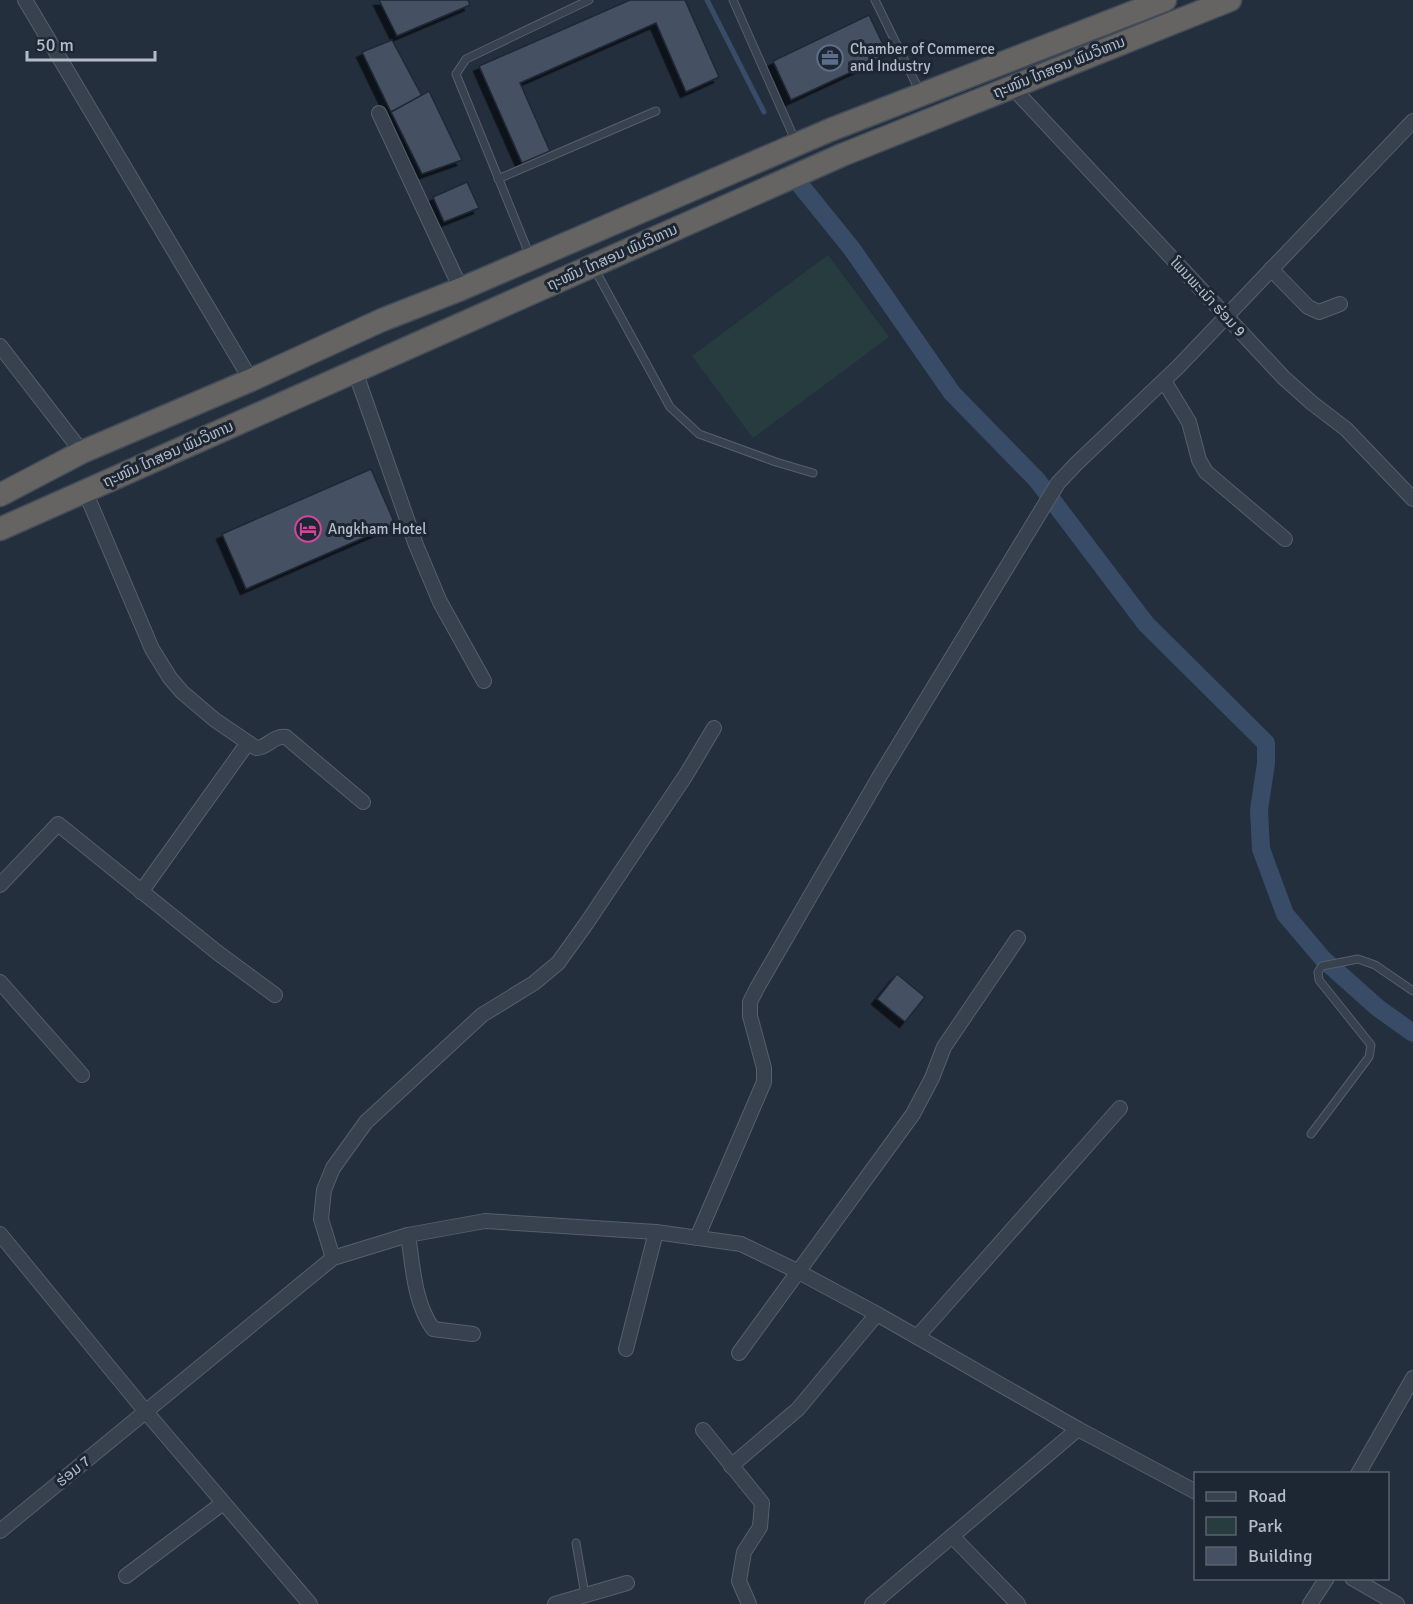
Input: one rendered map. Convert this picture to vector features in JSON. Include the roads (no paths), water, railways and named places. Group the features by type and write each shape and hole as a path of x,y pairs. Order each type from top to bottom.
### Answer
{"highway":[{"name":"ຖະໜົນ ໄກສອນ ພົມວິຫານ","path":"0,495 82,452 251,380 382,320 461,289 797,144 1165,0"},
{"name":"ຖະໜົນ ໄກສອນ ພົມວິຫານ","path":"0,529 842,155 1230,0"},
{"path":"382,320 397,352"}],"street":[{"path":"25,0 251,380"},
{"name":"ໂພນພະເນົາ ຮ່ອມ 9","path":"1011,86 1284,378 1346,429 1413,499"},
{"path":"380,113 461,289"},
{"path":"697,1238 764,1082 764,1068 750,1016 750,1002 753,995 881,774 1058,483 1077,462 1164,381 1413,121"},
{"path":"1271,270 1308,307 1318,312 1340,304"},
{"path":"0,346 82,452"},
{"path":"355,371 416,545 440,602 484,681"},
{"path":"1164,381 1189,422 1199,460 1206,472 1285,540"},
{"path":"85,491 152,649 170,678 196,704 247,744 259,749 273,739 286,737 363,802"},
{"path":"714,728 686,775 558,963 534,983 482,1015 366,1122 333,1168 324,1190 321,1219 333,1258 408,1235 485,1221 656,1232 741,1244 878,1314 1078,1429 1194,1491"},
{"path":"141,892 247,744"},
{"path":"0,885 58,824 218,953 275,995"},
{"path":"739,1353 913,1114 932,1078 944,1047 1018,938"},
{"path":"0,982 82,1075"},
{"path":"917,1337 1120,1108"},
{"path":"626,1349 656,1232"},
{"path":"0,1234 146,1412 310,1604"},
{"path":"408,1235 419,1304 426,1319 433,1329 473,1334"},
{"name":"ຮ່ອມ 7","path":"0,1531 333,1258"},
{"path":"731,1466 798,1409 878,1314"},
{"path":"1359,1472 1413,1378"},
{"path":"872,1604 1078,1429"},
{"path":"703,1430 762,1503 760,1527 744,1552 739,1581 749,1604"},
{"path":"126,1576 224,1503"},
{"path":"952,1536 1018,1604"},
{"path":"1310,1604 1326,1580"},
{"path":"1355,1580 1397,1604"},
{"path":"555,1604 627,1583"}],"lane":[{"path":"531,259 456,74 465,59 589,0"},
{"path":"733,0 797,144"},
{"path":"875,0 921,95"},
{"path":"498,179 656,111"},
{"path":"593,266 670,407 699,434 813,473"},
{"path":"1311,1134 1369,1057 1371,1045 1319,980 1318,972 1322,966 1358,959 1376,965 1413,991"},
{"path":"576,1543 585,1595"}],"waterway":[{"path":"707,0 764,112"},
{"path":"801,186 852,249 952,393 1037,480 1146,624 1266,743 1266,763 1259,810 1261,849 1285,914 1323,959 1378,1008 1413,1033"}],"place":[{"name":"Chamber of Commerce and Industry","path":"830,58"},
{"name":"Angkham Hotel","path":"308,529"}]}
